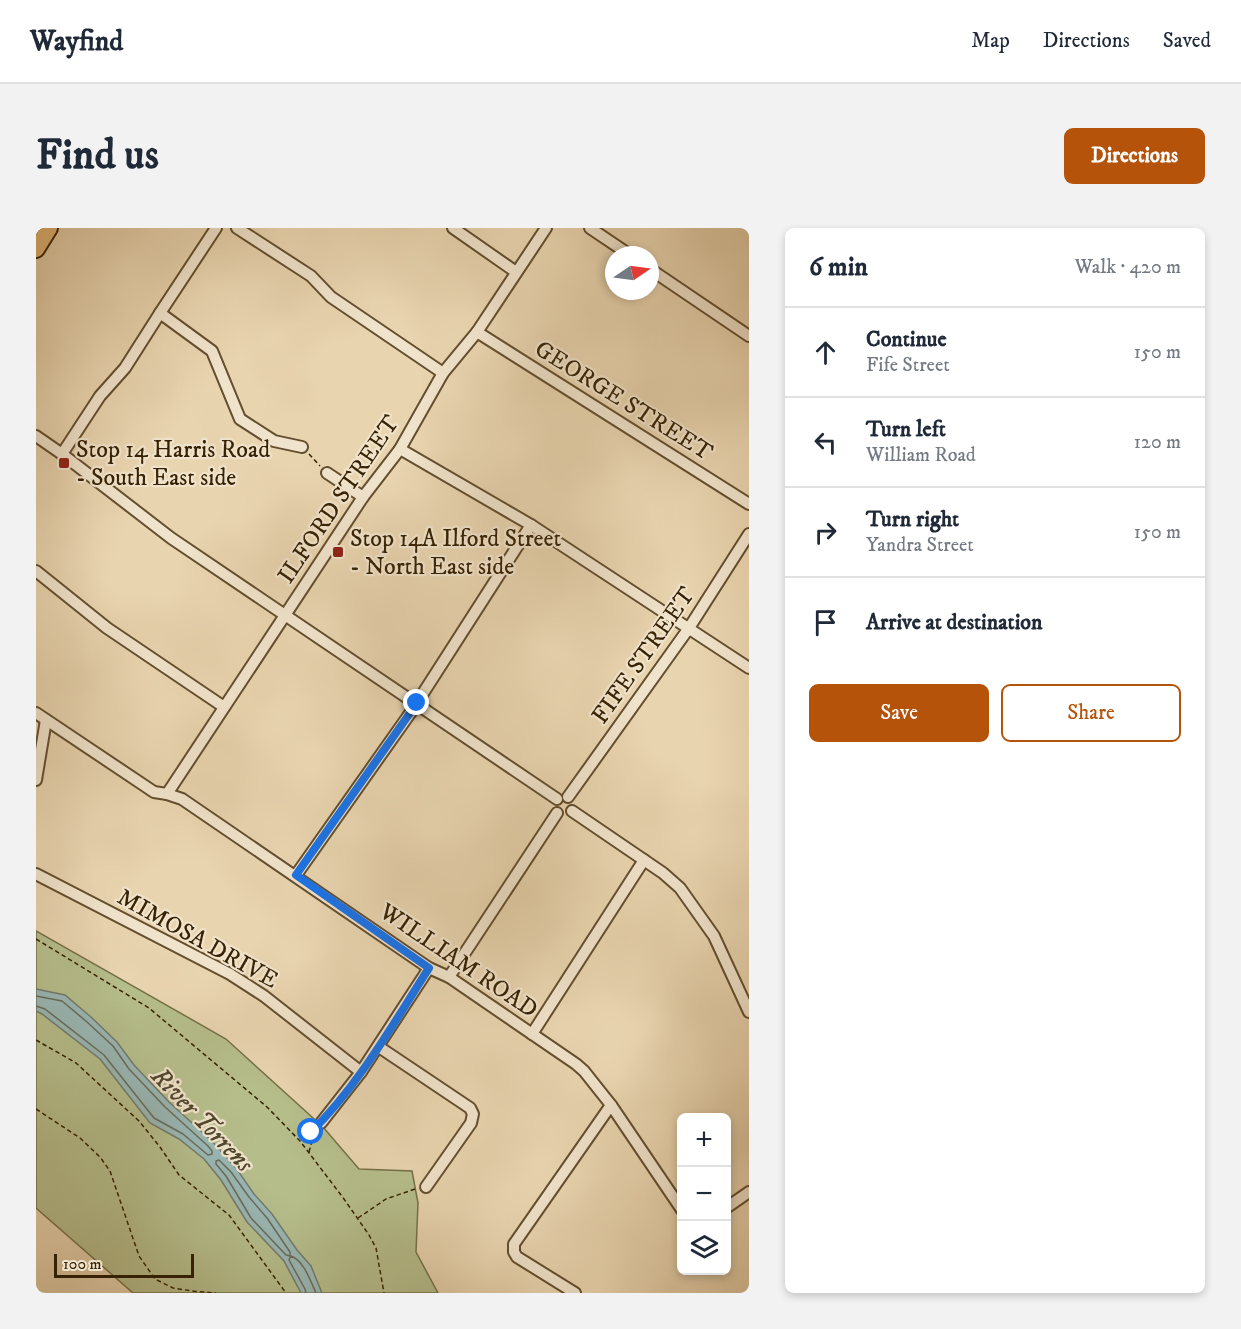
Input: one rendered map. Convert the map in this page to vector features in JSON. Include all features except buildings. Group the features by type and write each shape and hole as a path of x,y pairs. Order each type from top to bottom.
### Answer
{"highway":[{"path":"36,249 50,228"}],"street":[{"path":"62,454 100,396 125,368 216,228"},
{"path":"237,228 311,276 331,297 443,373"},
{"path":"453,228 516,272"},
{"name":"ILFORD STREET","path":"167,794 363,497 399,449 443,373 477,332 546,228"},
{"path":"590,228 617,246"},
{"path":"659,275 749,336"},
{"path":"160,312 212,351 240,419 274,441 302,447"},
{"name":"GEORGE STREET","path":"477,332 749,504"},
{"path":"36,436 171,538 417,703 563,798 572,800 572,811 567,815 557,813"},
{"path":"399,449 531,525 749,668"},
{"path":"327,473 363,497"},
{"path":"296,875 417,703 531,525"},
{"name":"FIFE STREET","path":"563,798 689,628 749,534"},
{"path":"36,571 106,628 224,707"},
{"name":"WILLIAM ROAD","path":"36,713 154,792 182,799 429,968 449,977 576,1064 611,1105 677,1204"},
{"path":"36,780 46,720"},
{"path":"557,813 554,805 563,798"},
{"path":"572,811 663,873 680,888 714,936 749,1012"},
{"path":"449,977 557,813"},
{"path":"532,1034 644,860"},
{"name":"MIMOSA DRIVE","path":"36,874 230,974 264,996 361,1072"},
{"path":"321,1123 379,1047 429,968"},
{"path":"379,1047 470,1108 473,1114 471,1123 426,1187"},
{"path":"575,1293 517,1257 514,1244 611,1105"},
{"path":"731,1205 749,1192"}],"path":[{"path":"302,447 327,473"},
{"path":"36,939 149,1008 267,1107 309,1152 376,1248 384,1293"},
{"path":"36,1040 76,1063 139,1121 179,1175 229,1215 286,1293"},
{"path":"36,1109 80,1138 100,1157 110,1171 139,1256 155,1279 173,1288 216,1293"},
{"path":"300,1141 316,1127 309,1152"},
{"path":"357,1218 386,1199 426,1187"}],"green space":[{"path":"36,931 226,1039 323,1127 359,1169 412,1171 418,1203 416,1252 438,1293 133,1293 36,1208"}],"water":[{"name":"River Torrens","path":"36,989 65,995 91,1017 117,1042 134,1065 169,1102 212,1141 236,1168 311,1266 322,1293 301,1293 284,1261 247,1222 221,1180 204,1159 179,1139 150,1123 100,1059 36,1011"}],"place":[{"name":"Stop 14 Harris Road - South East side","path":"64,463"},
{"name":"Stop 14A Ilford Street - North East side","path":"338,552"}],"route":[{"path":"311,1132 321,1123 379,1047 429,968 296,875 417,703"}]}
